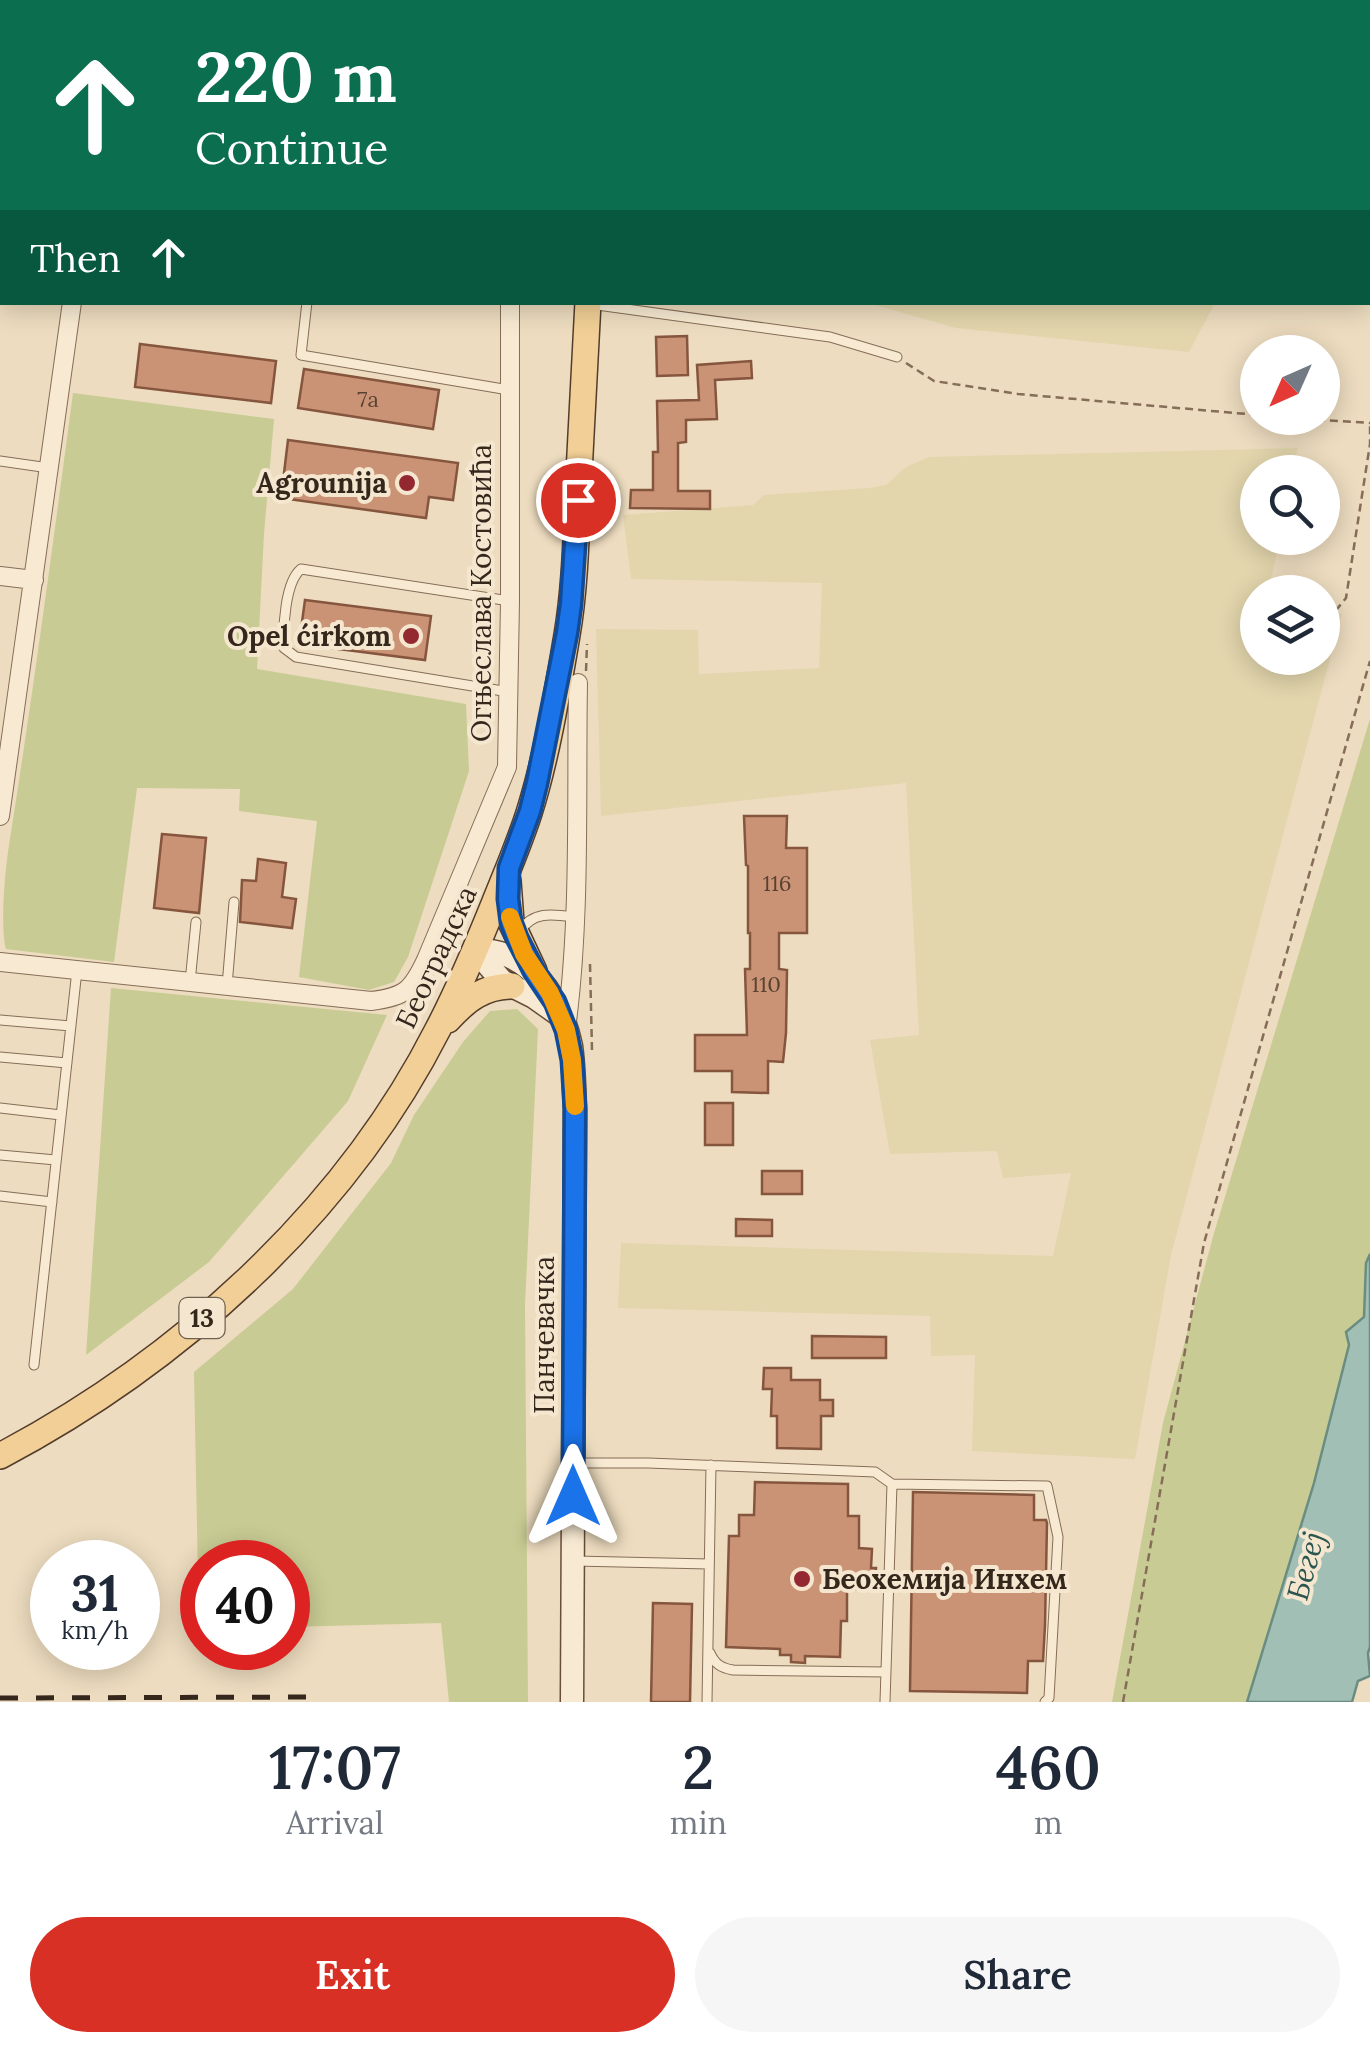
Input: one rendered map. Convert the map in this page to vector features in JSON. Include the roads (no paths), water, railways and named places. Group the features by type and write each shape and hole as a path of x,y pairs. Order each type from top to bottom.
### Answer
{"main road":[{"name":"Београдска","path":"0,1456 80,1409 145,1363 255,1271 353,1163 438,1031 476,950 530,811 553,709 571,604 588,305"},
{"path":"509,868 510,910 517,938 534,971"},
{"path":"438,1031 480,992 512,986"}],"street":[{"path":"0,816 72,305"},
{"name":"Огњеслава Костовића","path":"0,962 371,1001 402,995 411,987 426,960 506,766 510,305"},
{"path":"0,576 34,580"},
{"name":"Панчевачка","path":"572,1702 575,1109 572,1060 563,1023 571,992 582,678"},
{"path":"476,950 493,949 509,954 534,971 550,993 563,1023"},
{"path":"476,950 495,974 546,1004 563,1023"}],"lane":[{"path":"307,305 300,355 509,390"},
{"path":"602,305 830,337 897,356"},
{"path":"0,461 50,468"},
{"path":"509,692 296,658 284,648 283,635 291,581 301,569 510,601"},
{"path":"226,986 234,902"},
{"path":"517,938 522,927 537,915 574,918"},
{"path":"190,982 196,922"},
{"path":"34,1365 77,970"},
{"path":"0,1020 71,1026"},
{"path":"0,1057 67,1063"},
{"path":"0,1108 61,1115"},
{"path":"0,1155 56,1160"},
{"path":"0,1196 52,1202"},
{"path":"573,1463 875,1472 892,1484 1047,1486 1058,1537 1049,1698 1045,1702"},
{"path":"707,1702 711,1465"},
{"path":"885,1702 892,1484"},
{"path":"572,1561 709,1564"},
{"path":"708,1645 713,1660 722,1668 733,1670 886,1672"}],"water":[{"name":"Бегеј","path":"1370,1254 1370,1676 1358,1681 1352,1702 1247,1702 1314,1483 1349,1345 1346,1332 1364,1317 1366,1263"}],"railway":[{"path":"0,1698 314,1697"}],"place":[{"name":"Agrounija","path":"407,483"},
{"name":"Opel ćirkom","path":"411,636"},
{"name":"Беохемија Инхем","path":"802,1579"}]}
